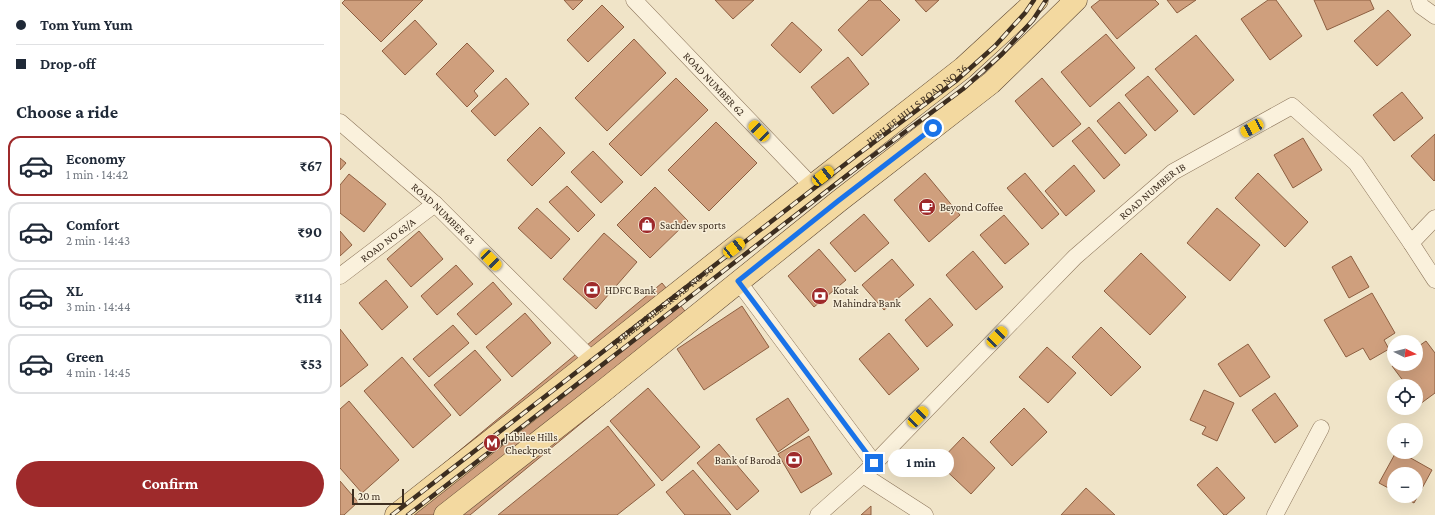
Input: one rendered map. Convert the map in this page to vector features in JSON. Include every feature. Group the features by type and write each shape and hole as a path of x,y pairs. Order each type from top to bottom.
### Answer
{"main road":[{"name":"JUBILEE HILLS ROAD NO 36","path":"396,515 963,68 1037,0"},
{"path":"445,515 602,392 838,201 991,83 1076,0"},
{"path":"928,95 945,119"},
{"path":"706,307 711,266"}],"street":[{"name":"ROAD NUMBER 62","path":"634,0 812,186"},
{"path":"1418,0 1421,6 1435,16"},
{"name":"ROAD NUMBER 1B","path":"874,463 1075,257 1173,172 1292,106 1356,163 1435,280"},
{"name":"ROAD NUMBER 63","path":"340,122 435,204 592,360"},
{"name":"ROAD NO 63/A","path":"340,276 435,204"},
{"path":"1411,243 1435,218"},
{"path":"738,281 874,463 863,475 818,515"},
{"path":"1275,515 1321,428"},
{"path":"863,475 925,515"}],"building":[{"path":"345,0 423,0 381,42 342,3"},
{"path":"564,0 583,0 573,10"},
{"path":"715,0 754,0 733,19"},
{"path":"869,0 880,0 900,20 862,56 838,30"},
{"path":"915,0 939,0 926,12"},
{"path":"1100,0 1155,0 1159,4 1117,39 1091,7"},
{"path":"1167,0 1196,0 1177,13"},
{"path":"1268,0 1276,0 1302,36 1270,60 1241,19"},
{"path":"1314,0 1370,0 1374,9 1327,30"},
{"path":"602,5 624,27 588,62 567,40"},
{"path":"1388,10 1411,35 1377,66 1354,41"},
{"path":"415,20 437,44 405,75 382,51"},
{"path":"792,22 822,50 800,73 771,45"},
{"path":"1106,34 1135,68 1090,107 1061,72"},
{"path":"1196,35 1234,80 1194,115 1155,69"},
{"path":"634,39 666,73 607,131 575,98"},
{"path":"467,43 494,71 474,91 478,96 467,107 436,74"},
{"path":"848,57 869,84 833,114 811,87"},
{"path":"1148,76 1178,111 1155,131 1125,95"},
{"path":"506,78 529,104 495,136 471,111"},
{"path":"676,78 708,110 641,176 609,144"},
{"path":"1042,78 1081,124 1053,147 1015,101"},
{"path":"1402,92 1423,118 1394,141 1373,115"},
{"path":"1119,102 1147,135 1125,154 1097,121"},
{"path":"716,122 757,163 709,211 668,170"},
{"path":"540,127 565,153 532,186 507,160"},
{"path":"1089,127 1120,165 1104,179 1072,141"},
{"path":"1435,134 1435,180 1434,181 1411,156"},
{"path":"1303,138 1322,170 1293,188 1274,155"},
{"path":"593,151 623,182 601,203 571,172"},
{"path":"340,158 346,163 340,170"},
{"path":"1074,165 1095,191 1066,216 1045,191"},
{"name":"Beyond Coffee","path":"925,173 960,215 929,242 894,200"},
{"path":"1025,173 1059,214 1042,229 1007,188"},
{"path":"1258,173 1308,222 1285,247 1235,198"},
{"path":"349,174 386,204 364,232 340,213 340,185"},
{"path":"567,186 595,215 578,232 549,202"},
{"path":"655,187 688,221 650,258 617,225"},
{"path":"537,208 570,239 551,259 518,228"},
{"path":"1217,208 1260,245 1230,281 1187,243"},
{"path":"864,214 889,243 855,272 830,243"},
{"path":"1004,215 1029,244 1005,264 980,235"},
{"path":"340,231 352,245 340,256"},
{"path":"419,231 443,259 411,287 387,259"},
{"path":"604,233 637,262 596,309 563,279"},
{"path":"819,249 846,280 814,307 788,276"},
{"path":"973,251 1003,287 976,310 946,275"},
{"path":"1141,253 1186,297 1150,335 1104,291"},
{"path":"1351,256 1369,287 1349,298 1332,267"},
{"path":"892,259 914,285 884,310 862,285"},
{"path":"456,265 473,284 437,315 421,296"},
{"path":"386,280 408,307 382,330 359,303"},
{"path":"493,282 512,304 476,335 457,314"},
{"path":"662,283 698,327 470,515 394,515 389,509"},
{"path":"1372,293 1395,333 1387,335 1387,338 1384,340 1387,345 1387,350 1370,360 1363,348 1346,357 1324,320"},
{"path":"930,298 953,325 927,347 905,320"},
{"path":"742,306 769,347 704,390 677,349"},
{"path":"525,313 551,343 512,377 486,347"},
{"path":"453,325 469,343 429,377 413,359"},
{"path":"1101,327 1141,367 1111,396 1072,357"},
{"path":"340,329 368,365 340,387"},
{"path":"889,333 919,369 889,395 859,359"},
{"path":"1426,341 1435,353 1435,393 1423,402 1423,379 1402,379 1396,371 1423,371 1423,343"},
{"path":"1248,344 1270,377 1240,397 1218,364"},
{"path":"1047,347 1076,373 1048,403 1019,377"},
{"path":"475,350 501,380 460,416 434,385"},
{"path":"402,357 451,415 413,448 364,391"},
{"path":"648,388 700,447 662,481 610,421"},
{"path":"1204,390 1234,403 1217,441 1202,434 1206,427 1190,420"},
{"path":"1275,393 1298,426 1275,443 1252,410"},
{"path":"788,398 809,430 778,452 756,419"},
{"path":"349,401 399,460 362,493 340,468 340,409"},
{"path":"1024,408 1047,432 1012,466 990,442"},
{"path":"608,426 655,485 617,515 498,515"},
{"path":"809,436 832,474 801,493 778,454"},
{"path":"963,437 995,468 971,494 938,463"},
{"path":"719,444 759,491 737,510 697,463"},
{"path":"1392,459 1412,459 1432,470 1423,486 1423,467 1388,467"},
{"path":"1217,467 1245,498 1226,515 1224,515 1197,485"},
{"path":"1387,468 1387,487 1379,483"},
{"path":"693,470 731,515 685,515 666,492"},
{"path":"340,481 358,502 344,515 340,515"},
{"path":"1086,488 1115,515 1061,515"},
{"path":"871,506 871,515 861,515"}],"railway":[{"path":"392,515 857,155 956,81 995,46 1025,13 1034,0"},
{"path":"408,515 863,163 963,89 1002,54 1033,20 1046,0"}],"place":[{"name":"Beyond Coffee","path":"927,207"},
{"name":"Sachdev sports","path":"647,225"},
{"name":"HDFC Bank","path":"592,290"},
{"name":"Kotak Mahindra Bank","path":"820,296"},
{"name":"Jubilee Hills Checkpost","path":"492,443"},
{"name":"Bank of Baroda","path":"794,460"}],"route":[{"path":"874,463 738,281 838,201 933,128"}]}
